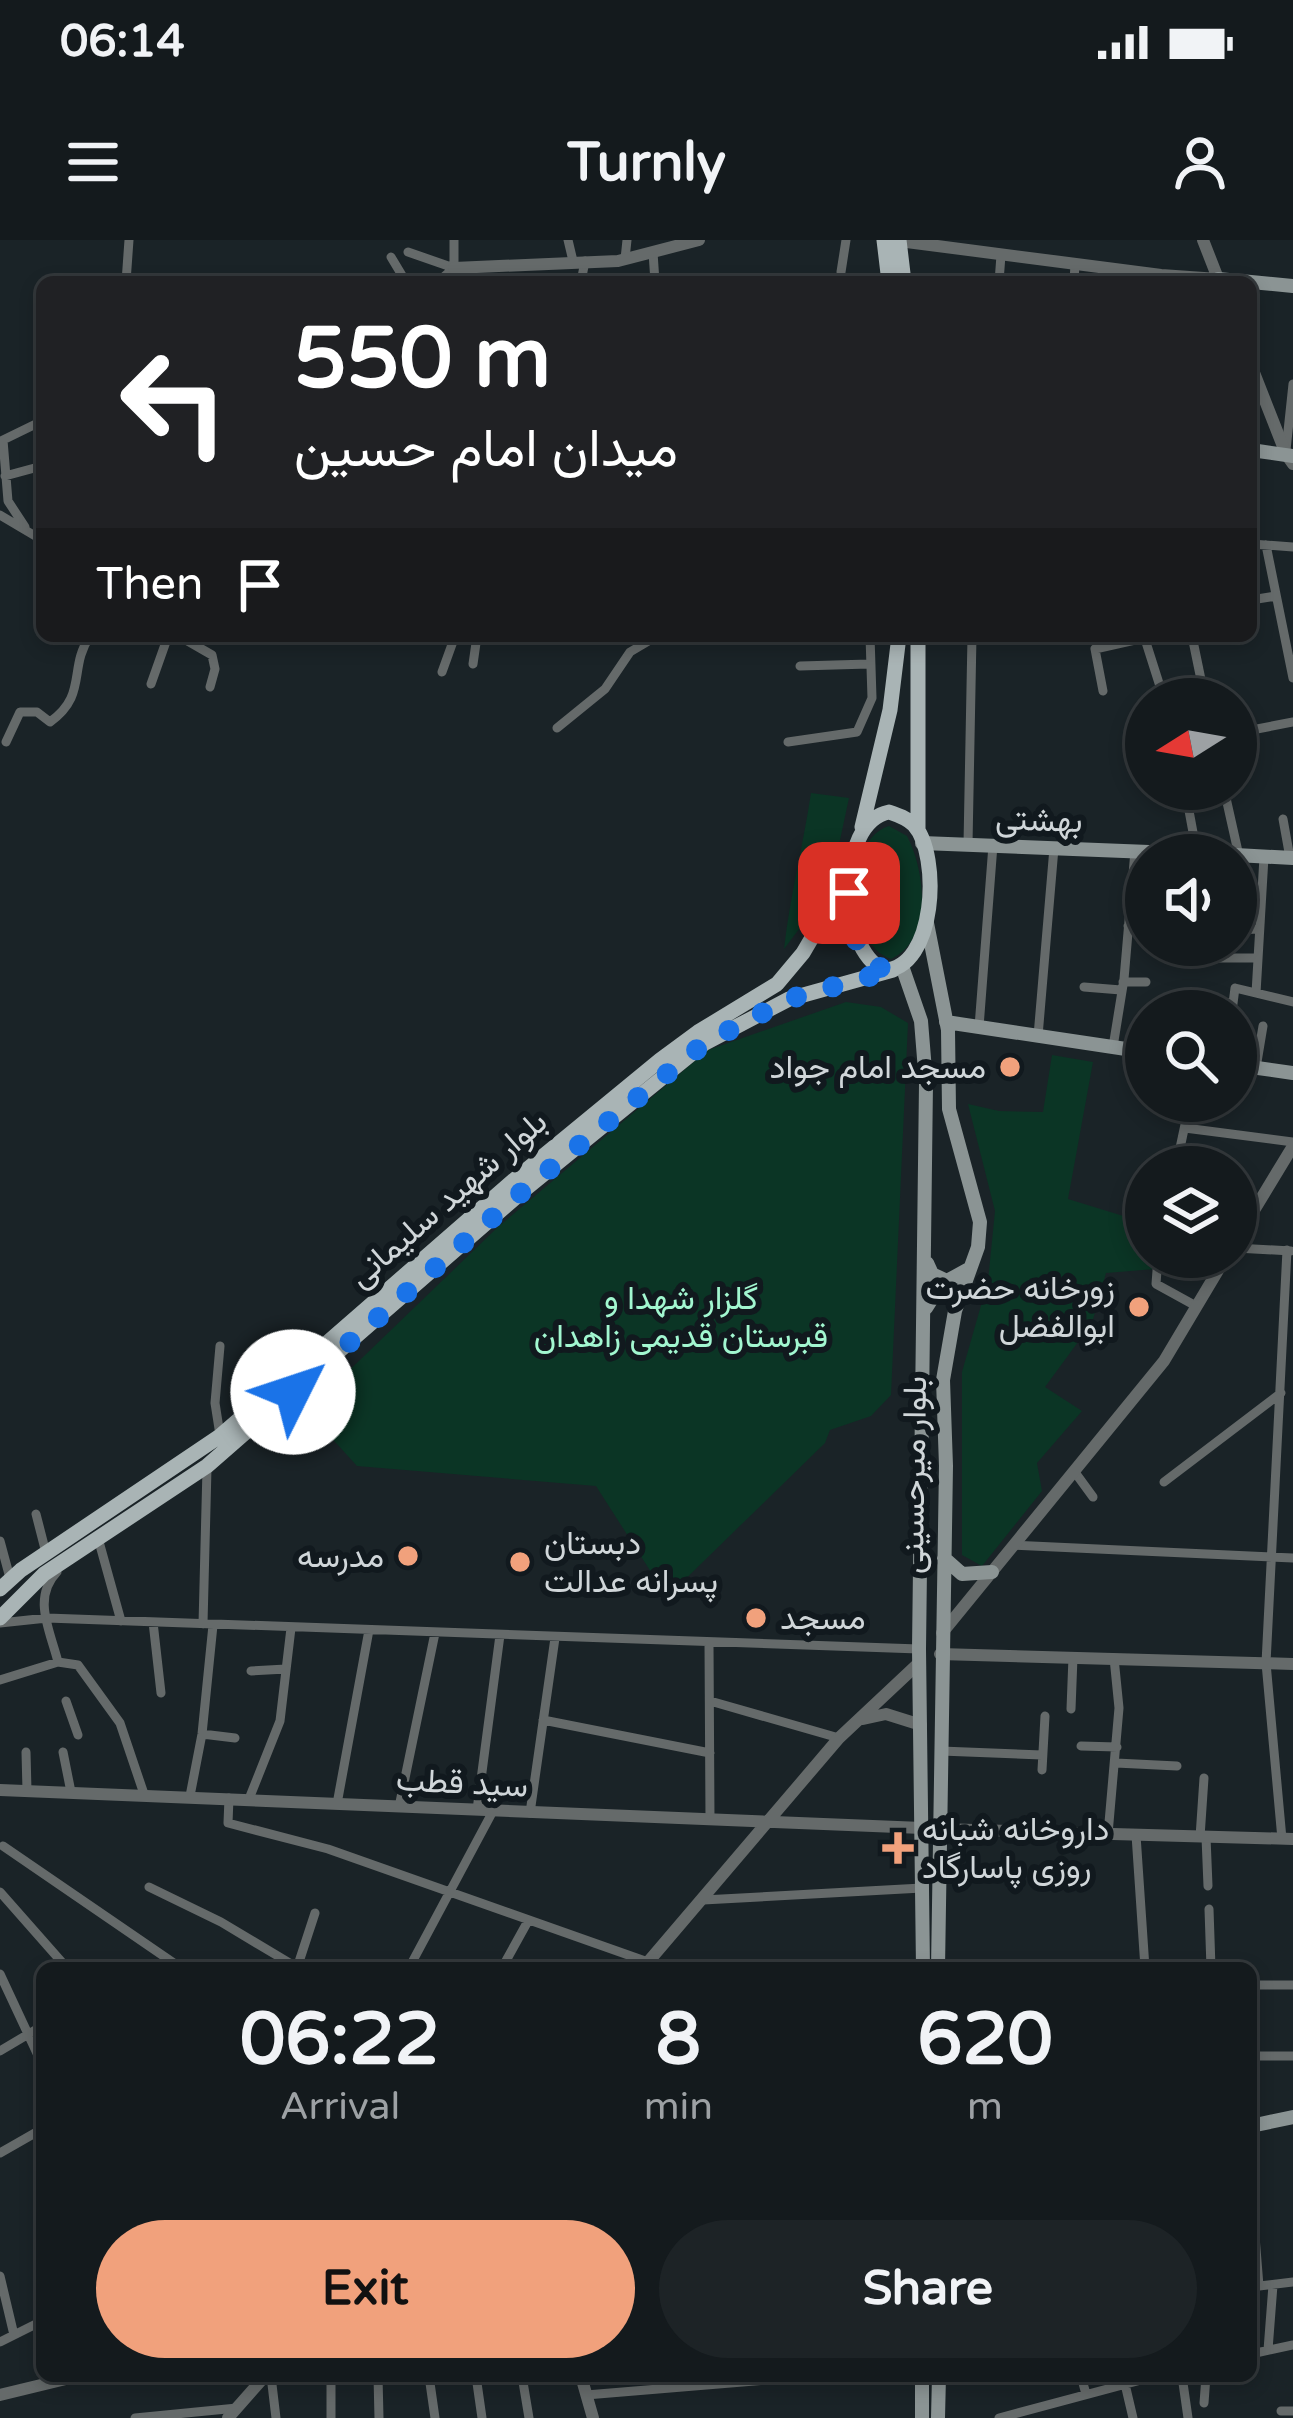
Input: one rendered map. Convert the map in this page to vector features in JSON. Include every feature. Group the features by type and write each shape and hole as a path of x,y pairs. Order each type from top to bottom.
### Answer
{"main road":[{"path":"884,240 888,276"},
{"path":"899,240 903,276"},
{"path":"1257,283 1293,286"},
{"path":"1257,451 1290,458"},
{"path":"898,642 890,710 850,873 850,905 859,947 871,964 897,968 915,950 927,923 929,882 920,836 917,642"},
{"path":"861,833 874,817 889,812 920,836"},
{"name":"بهشتی","path":"920,836 968,844 1125,851"},
{"name":"بهشتی","path":"1257,856 1292,858"},
{"name":"بلوار شهید سلیمانی","path":"5,1584 220,1436 514,1180 660,1060 777,984 802,953 850,873"},
{"name":"بلوار میرحسینی","path":"927,923 946,1022 949,1109 980,1222 973,1265 955,1311 943,1380 938,1962"},
{"name":"بلوار شهید سلیمانی","path":"0,1620 25,1589 207,1466 523,1191 705,1043 789,999 897,968"},
{"name":"بلوار میرحسینی","path":"897,968 924,1042 919,1656 922,1962"},
{"path":"946,1022 1125,1049"},
{"path":"1257,1068 1293,1073"},
{"path":"924,1258 932,1274 947,1281 973,1265"},
{"path":"924,1312 933,1297 944,1293 952,1299 955,1311"},
{"path":"943,1558 962,1574 992,1571"},
{"path":"922,1936 939,1936"},
{"path":"1257,2125 1293,2117"},
{"path":"922,2382 922,2418"},
{"path":"938,2382 938,2418"}],"street":[{"path":"126,276 129,240"},
{"path":"454,240 454,275"},
{"path":"568,240 580,276"},
{"path":"625,259 627,240"},
{"path":"841,272 846,240"},
{"path":"899,240 1143,276"},
{"path":"1203,240 1216,276"},
{"path":"408,252 454,275 504,275 579,261 625,259 692,241"},
{"path":"653,252 655,276"},
{"path":"999,276 1001,254"},
{"path":"391,257 402,276"},
{"path":"1074,276 1075,264"},
{"path":"1257,381 1290,458"},
{"path":"1290,458 1293,384"},
{"path":"25,527 8,501 2,436 36,423"},
{"path":"5,476 36,468"},
{"path":"0,515 36,535"},
{"path":"1257,544 1293,547"},
{"path":"1266,545 1293,677"},
{"path":"1257,599 1276,596"},
{"path":"6,742 20,712 37,712 50,722 70,704 86,642"},
{"path":"151,684 166,642"},
{"path":"189,642 212,655 210,688"},
{"path":"442,672 453,642"},
{"path":"473,664 476,642"},
{"path":"557,728 605,689 630,652 647,642"},
{"path":"788,742 856,732 872,698 870,642"},
{"path":"968,844 972,642"},
{"path":"1103,691 1095,649 1124,642"},
{"path":"1146,642 1157,678"},
{"path":"1193,642 1201,678"},
{"path":"800,666 869,664"},
{"path":"1257,729 1293,722"},
{"path":"1283,819 1292,858"},
{"path":"979,1027 993,845"},
{"path":"1038,1036 1054,848"},
{"path":"1256,990 1264,856"},
{"path":"1113,1047 1125,956"},
{"path":"1084,987 1146,982"},
{"path":"1257,994 1293,1002"},
{"path":"1257,1062 1263,1026"},
{"path":"1181,1146 1186,1122"},
{"path":"1185,1128 1293,1144 1257,1207"},
{"path":"940,1829 1287,1839 1266,1663 1290,1251 1257,1247"},
{"path":"1156,1278 1156,1284 1196,1306"},
{"path":"941,1634 1164,1360 1213,1278"},
{"path":"220,1346 214,1403 220,1436"},
{"path":"1164,1483 1281,1393"},
{"path":"190,1796 202,1734 208,1624 207,1466"},
{"path":"1074,1471 1093,1497"},
{"path":"36,1514 46,1553"},
{"path":"98,1538 121,1621"},
{"path":"0,1541 5,1584"},
{"path":"1013,1546 1293,1558"},
{"path":"58,1662 43,1590 78,1550"},
{"path":"0,1620 710,1643 919,1656"},
{"path":"153,1622 161,1693"},
{"path":"250,1799 280,1721 291,1628"},
{"path":"337,1804 368,1630"},
{"path":"399,1807 434,1633"},
{"path":"477,1810 500,1636"},
{"path":"530,1813 555,1638"},
{"path":"710,1643 710,1820"},
{"path":"940,1654 1293,1664"},
{"path":"648,1962 839,1738 919,1656"},
{"path":"1071,1709 1073,1657"},
{"path":"1108,1834 1119,1708 1114,1658"},
{"path":"0,1680 58,1662 78,1665 120,1723 144,1794"},
{"path":"251,1671 286,1669"},
{"path":"66,1701 78,1735"},
{"path":"710,1701 839,1738"},
{"path":"856,1721 886,1714 921,1724"},
{"path":"1042,1770 1045,1716"},
{"path":"544,1720 710,1753"},
{"path":"202,1734 235,1738"},
{"path":"1081,1746 1117,1747"},
{"path":"941,1751 1042,1755"},
{"path":"26,1752 27,1791"},
{"path":"63,1752 71,1792"},
{"path":"1116,1763 1177,1766"},
{"path":"1204,1778 1208,1886"},
{"name":"سید قطب","path":"0,1790 922,1828"},
{"path":"229,1798 227,1823 328,1849 637,1962"},
{"path":"412,1962 493,1811"},
{"path":"1136,1835 1145,1962"},
{"path":"3,1846 172,1962"},
{"path":"148,1887 288,1962"},
{"path":"703,1900 922,1888"},
{"path":"0,1892 62,1962"},
{"path":"1209,1909 1210,1962"},
{"path":"300,1962 315,1912"},
{"path":"505,1962 528,1921"},
{"path":"0,1974 4,1994 36,2052"},
{"path":"1257,1984 1293,1984"},
{"path":"0,2051 36,2030"},
{"path":"1257,2056 1293,2056"},
{"path":"0,2153 36,2132"},
{"path":"0,2276 14,2335"},
{"path":"1257,2286 1293,2282"},
{"path":"1268,2350 1273,2285"},
{"path":"0,2342 36,2324"},
{"path":"1257,2353 1293,2345"},
{"path":"0,2395 54,2382"},
{"path":"135,2418 233,2413 262,2382"},
{"path":"269,2382 276,2418"},
{"path":"331,2382 331,2418"},
{"path":"378,2382 379,2418"},
{"path":"430,2382 435,2418"},
{"path":"477,2382 482,2418"},
{"path":"523,2382 530,2418"},
{"path":"583,2382 593,2418"},
{"path":"586,2395 743,2382"},
{"path":"1083,2382 1086,2394"},
{"path":"999,2418 1131,2382"},
{"path":"1183,2382 1188,2418"},
{"path":"1204,2403 1206,2382"},
{"path":"1125,2384 1133,2418"},
{"path":"1061,2401 1067,2418"}],"green space":[{"path":"811,793 849,798 834,868 821,900 784,949 790,910"},
{"path":"889,826 907,836 913,850 922,903 914,936 891,959 876,950 865,934 856,892 864,851 874,835"},
{"name":"گلزار شهدا و قبرستان قدیمی زاهدان","path":"846,1002 881,1007 908,1023 891,1395 871,1416 830,1430 825,1443 667,1597 596,1486 357,1466 307,1411 498,1227 708,1050"},
{"path":"1052,1055 1093,1062 1068,1199 1125,1217 1125,1271 1106,1273 1092,1323 1045,1387 1082,1411 1037,1463 1042,1491 982,1566 962,1555 962,1372 988,1281 995,1211 968,1104 999,1111 1043,1112"}],"place":[{"name":"مسجد امام جواد","path":"1010,1067"},
{"name":"زورخانه حضرت ابوالفضل","path":"1139,1307"},
{"name":"مدرسه","path":"408,1556"},
{"name":"دبستان پسرانه عدالت","path":"520,1562"},
{"name":"مسجد","path":"756,1618"},
{"name":"داروخانه شبانه روزی پاسارگاد","path":"898,1848"}],"route":[{"path":"293,1392 523,1191 705,1043 789,999 893,970 871,964 864,956 853,927 849,893"}]}
